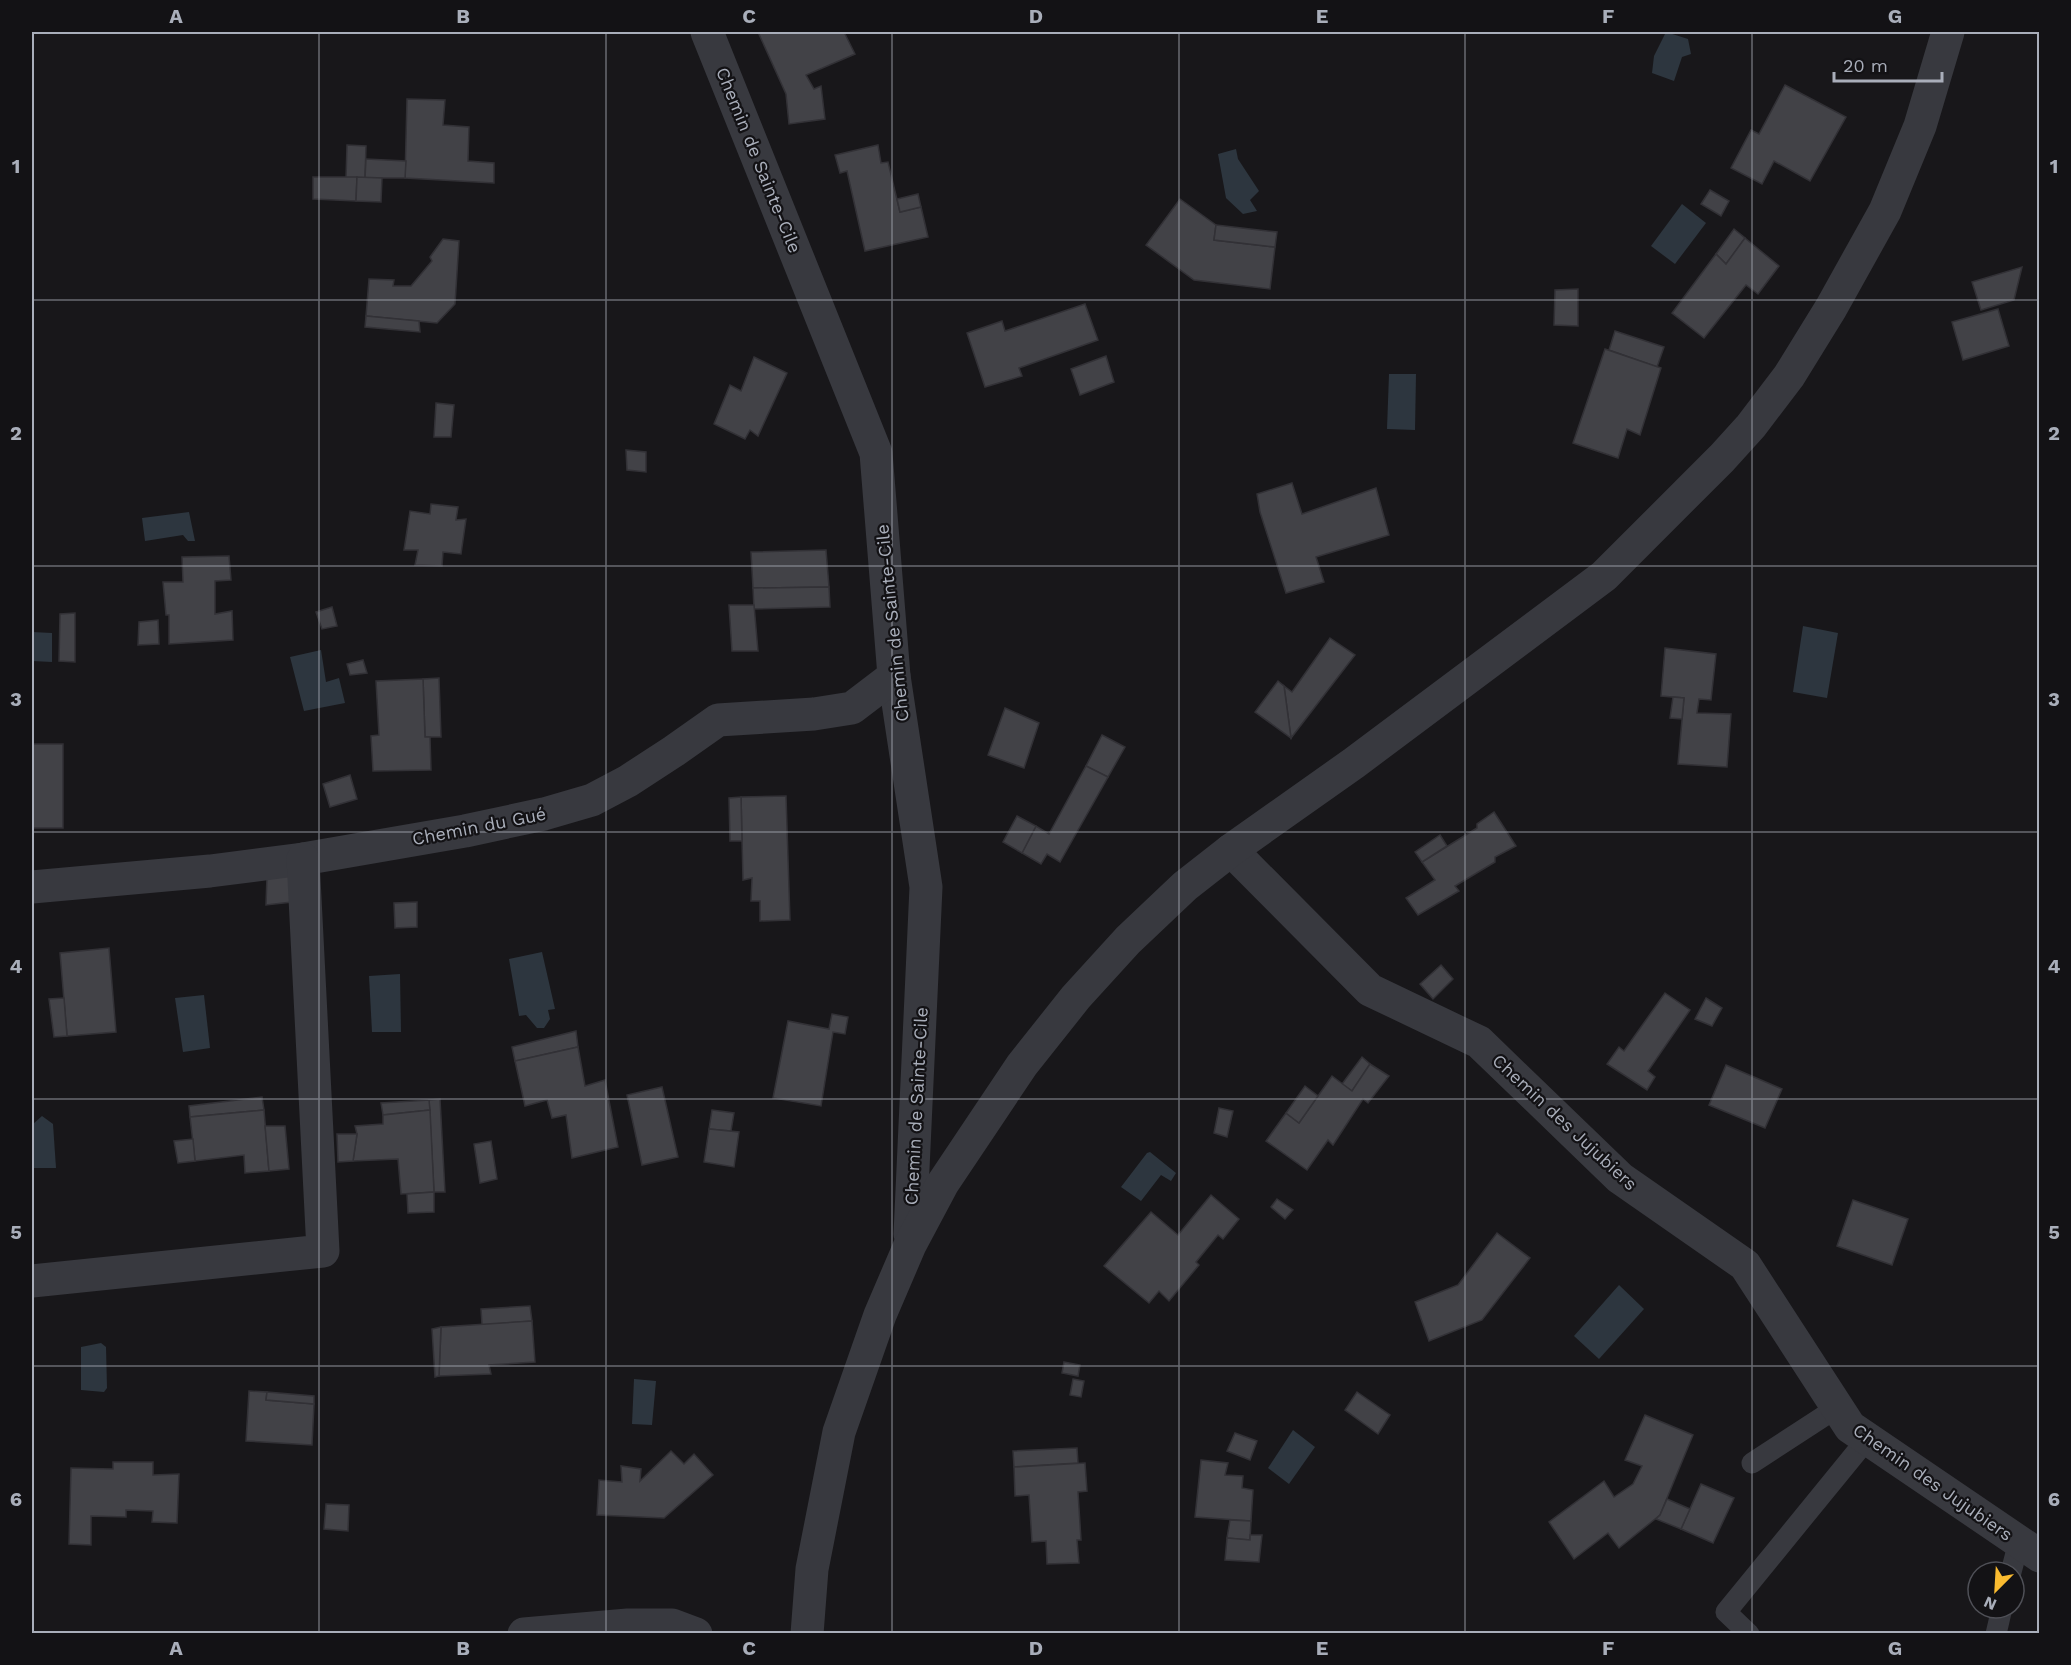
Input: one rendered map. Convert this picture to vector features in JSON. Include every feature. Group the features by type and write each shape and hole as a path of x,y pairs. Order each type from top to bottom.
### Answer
{"street":[{"name":"Chemin de Sainte-Cile","path":"707,32 876,453 894,676 926,887 910,1245"},
{"path":"807,1634 812,1569 839,1432 880,1315 910,1245 943,1183 1022,1065 1076,997 1128,940 1185,886 1604,576 1722,458 1789,376 1832,308 1885,211 1920,126 1948,32"},
{"name":"Chemin du Gué","path":"32,887 210,871 303,859 465,831 544,814 592,800 646,769 718,720 814,714 852,708 894,676"},
{"name":"Chemin des Jujubiers","path":"1231,850 1370,990 1479,1042 1620,1178 1745,1265 1851,1427 2023,1557"},
{"path":"32,1281 323,1251 303,859"},
{"path":"524,1634 628,1625 672,1625 696,1634"}],"lane":[{"path":"1752,1463 1838,1407"},
{"path":"1749,1634 1726,1612 1868,1438"}],"shaded area":[{"path":"1666,32 1688,39 1691,54 1682,57 1674,81 1652,73 1654,56"},
{"path":"1236,149 1238,159 1259,191 1250,200 1257,211 1243,214 1226,198 1218,154"},
{"path":"1682,204 1706,223 1675,264 1651,246"},
{"path":"1389,374 1416,374 1415,430 1387,429"},
{"path":"189,512 195,541 188,541 183,535 145,541 142,518"},
{"path":"1803,626 1838,633 1827,698 1793,692"},
{"path":"32,632 52,633 52,662 32,661"},
{"path":"321,650 326,682 339,678 345,703 304,711 290,657"},
{"path":"542,952 555,1009 548,1010 550,1019 544,1028 537,1028 526,1015 519,1016 509,959"},
{"path":"400,974 401,1032 372,1032 369,976"},
{"path":"204,995 210,1048 183,1052 175,998"},
{"path":"42,1116 53,1124 56,1168 33,1168 32,1125"},
{"path":"1150,1152 1176,1173 1171,1181 1161,1175 1141,1201 1121,1187"},
{"path":"1619,1285 1644,1309 1599,1359 1574,1336"},
{"path":"101,1343 106,1347 107,1388 104,1392 81,1390 81,1347"},
{"path":"634,1379 656,1381 652,1425 632,1424"},
{"path":"1293,1430 1315,1447 1289,1484 1268,1468"}],"building":[{"path":"758,32 844,32 855,54 806,75 814,89 821,86 825,119 789,124 786,94"},
{"path":"1785,85 1846,117 1810,181 1774,161 1762,184 1731,168 1751,130 1759,134"},
{"path":"407,99 445,100 443,125 469,127 468,161 494,163 494,183 405,178"},
{"path":"347,145 366,146 365,178 346,178"},
{"path":"878,145 881,163 888,162 900,212 921,207 928,237 865,251 847,171 840,173 835,155"},
{"path":"366,159 406,161 405,178 365,178"},
{"path":"313,177 357,177 356,201 313,199"},
{"path":"357,177 382,178 381,202 356,201"},
{"path":"1710,190 1729,201 1721,216 1701,204"},
{"path":"918,194 921,207 900,212 897,199"},
{"path":"1180,199 1216,225 1214,240 1275,247 1270,289 1194,280 1146,245"},
{"path":"1216,225 1277,232 1275,247 1214,240"},
{"path":"1734,229 1745,238 1726,264 1716,254"},
{"path":"1745,238 1779,266 1758,294 1746,285 1704,338 1672,313 1716,254 1726,264"},
{"path":"443,239 459,241 455,304 437,323 366,316 369,279 394,280 393,286 411,286 432,261 430,257"},
{"path":"2022,267 2014,300 1981,310 1972,282"},
{"path":"1578,289 1578,326 1554,325 1555,290"},
{"path":"1085,304 1098,340 1019,368 1022,376 985,387 967,333 1002,321 1005,331"},
{"path":"1998,309 2009,346 1963,360 1952,322"},
{"path":"366,316 419,321 420,332 365,327"},
{"path":"1615,331 1664,347 1657,367 1609,350"},
{"path":"1605,349 1661,368 1640,435 1627,429 1618,458 1573,443"},
{"path":"1106,356 1114,382 1080,395 1071,369"},
{"path":"754,357 787,373 758,436 750,430 745,439 714,424 730,385 741,391"},
{"path":"436,403 454,405 451,437 434,437"},
{"path":"626,450 646,452 646,472 627,470"},
{"path":"1292,483 1302,514 1376,488 1389,535 1316,557 1324,582 1286,593 1260,512 1257,494"},
{"path":"431,504 458,507 456,520 466,519 461,554 443,552 442,566 415,565 418,550 404,550 410,511 430,514"},
{"path":"826,550 829,587 753,588 751,552"},
{"path":"229,556 231,580 215,581 215,614 232,611 233,640 169,644 169,615 166,615 163,582 183,582 182,557"},
{"path":"829,587 830,607 754,609 753,588"},
{"path":"729,605 754,605 758,651 732,651"},
{"path":"332,607 337,626 322,629 316,612"},
{"path":"75,613 75,662 59,661 60,614"},
{"path":"158,620 159,644 138,645 139,622"},
{"path":"1330,638 1355,655 1291,738 1284,686 1292,692"},
{"path":"1665,648 1716,654 1711,700 1699,699 1697,713 1731,714 1727,767 1678,764 1684,698 1661,696"},
{"path":"363,660 367,673 350,675 347,664"},
{"path":"439,678 441,737 425,737 423,679"},
{"path":"423,679 425,737 430,737 431,770 373,771 371,736 379,735 376,681"},
{"path":"1278,681 1284,686 1291,738 1255,712"},
{"path":"1673,697 1684,698 1682,719 1670,718"},
{"path":"1005,708 1039,723 1024,768 988,755"},
{"path":"1102,735 1125,747 1108,777 1086,766"},
{"path":"32,744 63,744 63,828 32,828"},
{"path":"1086,766 1108,777 1060,862 1047,854 1041,864 1022,853 1036,826 1049,834"},
{"path":"350,775 357,799 330,807 323,784"},
{"path":"786,796 790,920 760,921 760,901 751,901 752,878 743,880 741,797"},
{"path":"741,797 742,841 730,841 729,798"},
{"path":"1494,812 1516,846 1495,857 1495,862 1455,886 1459,891 1418,915 1406,898 1435,880 1422,862 1477,828 1477,824"},
{"path":"1017,816 1036,826 1022,853 1003,842"},
{"path":"1440,835 1447,846 1422,862 1415,852"},
{"path":"291,873 292,902 266,905 267,876"},
{"path":"417,902 417,927 395,928 394,903"},
{"path":"109,948 116,1032 67,1036 60,953"},
{"path":"1441,965 1453,979 1433,999 1420,984"},
{"path":"1665,993 1690,1010 1648,1071 1655,1077 1647,1090 1607,1064 1619,1047 1624,1051"},
{"path":"64,998 67,1036 54,1037 49,999"},
{"path":"1706,998 1722,1008 1712,1026 1695,1019"},
{"path":"832,1014 848,1017 845,1034 833,1032 821,1106 773,1098 788,1021 829,1029"},
{"path":"576,1031 578,1047 515,1061 512,1047"},
{"path":"578,1047 585,1086 605,1080 618,1147 572,1158 566,1115 552,1118 547,1100 525,1106 515,1061"},
{"path":"1362,1057 1370,1064 1352,1091 1342,1084"},
{"path":"1370,1064 1389,1076 1368,1103 1363,1099 1333,1145 1328,1140 1307,1170 1266,1141 1286,1113 1299,1123 1332,1076 1352,1091"},
{"path":"1726,1065 1782,1089 1765,1128 1709,1105"},
{"path":"1305,1086 1318,1096 1299,1123 1286,1113"},
{"path":"662,1087 678,1157 642,1165 627,1095"},
{"path":"262,1097 264,1110 190,1117 189,1106"},
{"path":"440,1099 445,1192 434,1192 429,1100"},
{"path":"429,1100 430,1110 383,1115 381,1103"},
{"path":"1219,1108 1233,1111 1227,1137 1214,1133"},
{"path":"264,1110 269,1171 245,1173 244,1155 195,1161 190,1117"},
{"path":"430,1110 434,1192 401,1194 398,1159 353,1161 357,1134 355,1126 383,1124 383,1115"},
{"path":"712,1110 734,1113 731,1131 709,1129"},
{"path":"265,1126 285,1126 289,1169 269,1171"},
{"path":"709,1129 739,1132 734,1167 704,1162"},
{"path":"337,1134 357,1134 353,1161 338,1162"},
{"path":"193,1139 195,1161 178,1163 174,1141"},
{"path":"491,1141 497,1179 480,1183 474,1144"},
{"path":"434,1192 434,1212 408,1213 407,1194"},
{"path":"1211,1195 1239,1219 1223,1239 1218,1235 1196,1262 1199,1265 1169,1301 1159,1291 1149,1303 1104,1266 1151,1212 1178,1235"},
{"path":"1277,1199 1293,1210 1285,1219 1271,1207"},
{"path":"1853,1200 1908,1219 1892,1265 1837,1246"},
{"path":"1497,1233 1530,1258 1482,1320 1429,1341 1415,1302 1458,1285"},
{"path":"530,1306 532,1321 482,1325 481,1309"},
{"path":"532,1321 535,1362 489,1365 491,1374 439,1376 441,1327"},
{"path":"441,1327 439,1376 435,1377 432,1329"},
{"path":"1064,1362 1080,1365 1078,1376 1062,1373"},
{"path":"1073,1379 1084,1381 1081,1397 1070,1395"},
{"path":"249,1391 267,1392 266,1400 314,1404 312,1445 246,1441"},
{"path":"267,1392 314,1396 314,1404 266,1400"},
{"path":"1357,1392 1390,1415 1378,1434 1345,1410"},
{"path":"1645,1415 1693,1435 1660,1515 1619,1548 1608,1533 1574,1559 1549,1522 1604,1481 1614,1497 1633,1484 1642,1466 1625,1460"},
{"path":"1235,1433 1257,1441 1250,1460 1227,1451"},
{"path":"1077,1448 1078,1463 1014,1467 1013,1451"},
{"path":"671,1451 684,1464 694,1454 713,1475 664,1518 597,1515 599,1480 622,1482 621,1466 641,1469 640,1481"},
{"path":"1201,1460 1228,1463 1225,1475 1243,1476 1242,1488 1253,1490 1251,1521 1195,1517"},
{"path":"113,1462 153,1462 153,1475 179,1474 177,1523 152,1522 153,1511 126,1510 126,1517 91,1516 91,1545 69,1544 71,1468 113,1469"},
{"path":"1085,1463 1087,1491 1078,1492 1081,1540 1077,1540 1079,1563 1047,1564 1046,1541 1032,1542 1029,1495 1015,1496 1014,1467"},
{"path":"1701,1484 1734,1498 1713,1543 1681,1529"},
{"path":"1667,1499 1690,1509 1681,1529 1656,1519"},
{"path":"326,1504 349,1505 348,1531 324,1529"},
{"path":"1230,1520 1251,1521 1250,1540 1227,1538"},
{"path":"1250,1535 1262,1535 1259,1562 1225,1560 1227,1538 1250,1540"}]}
